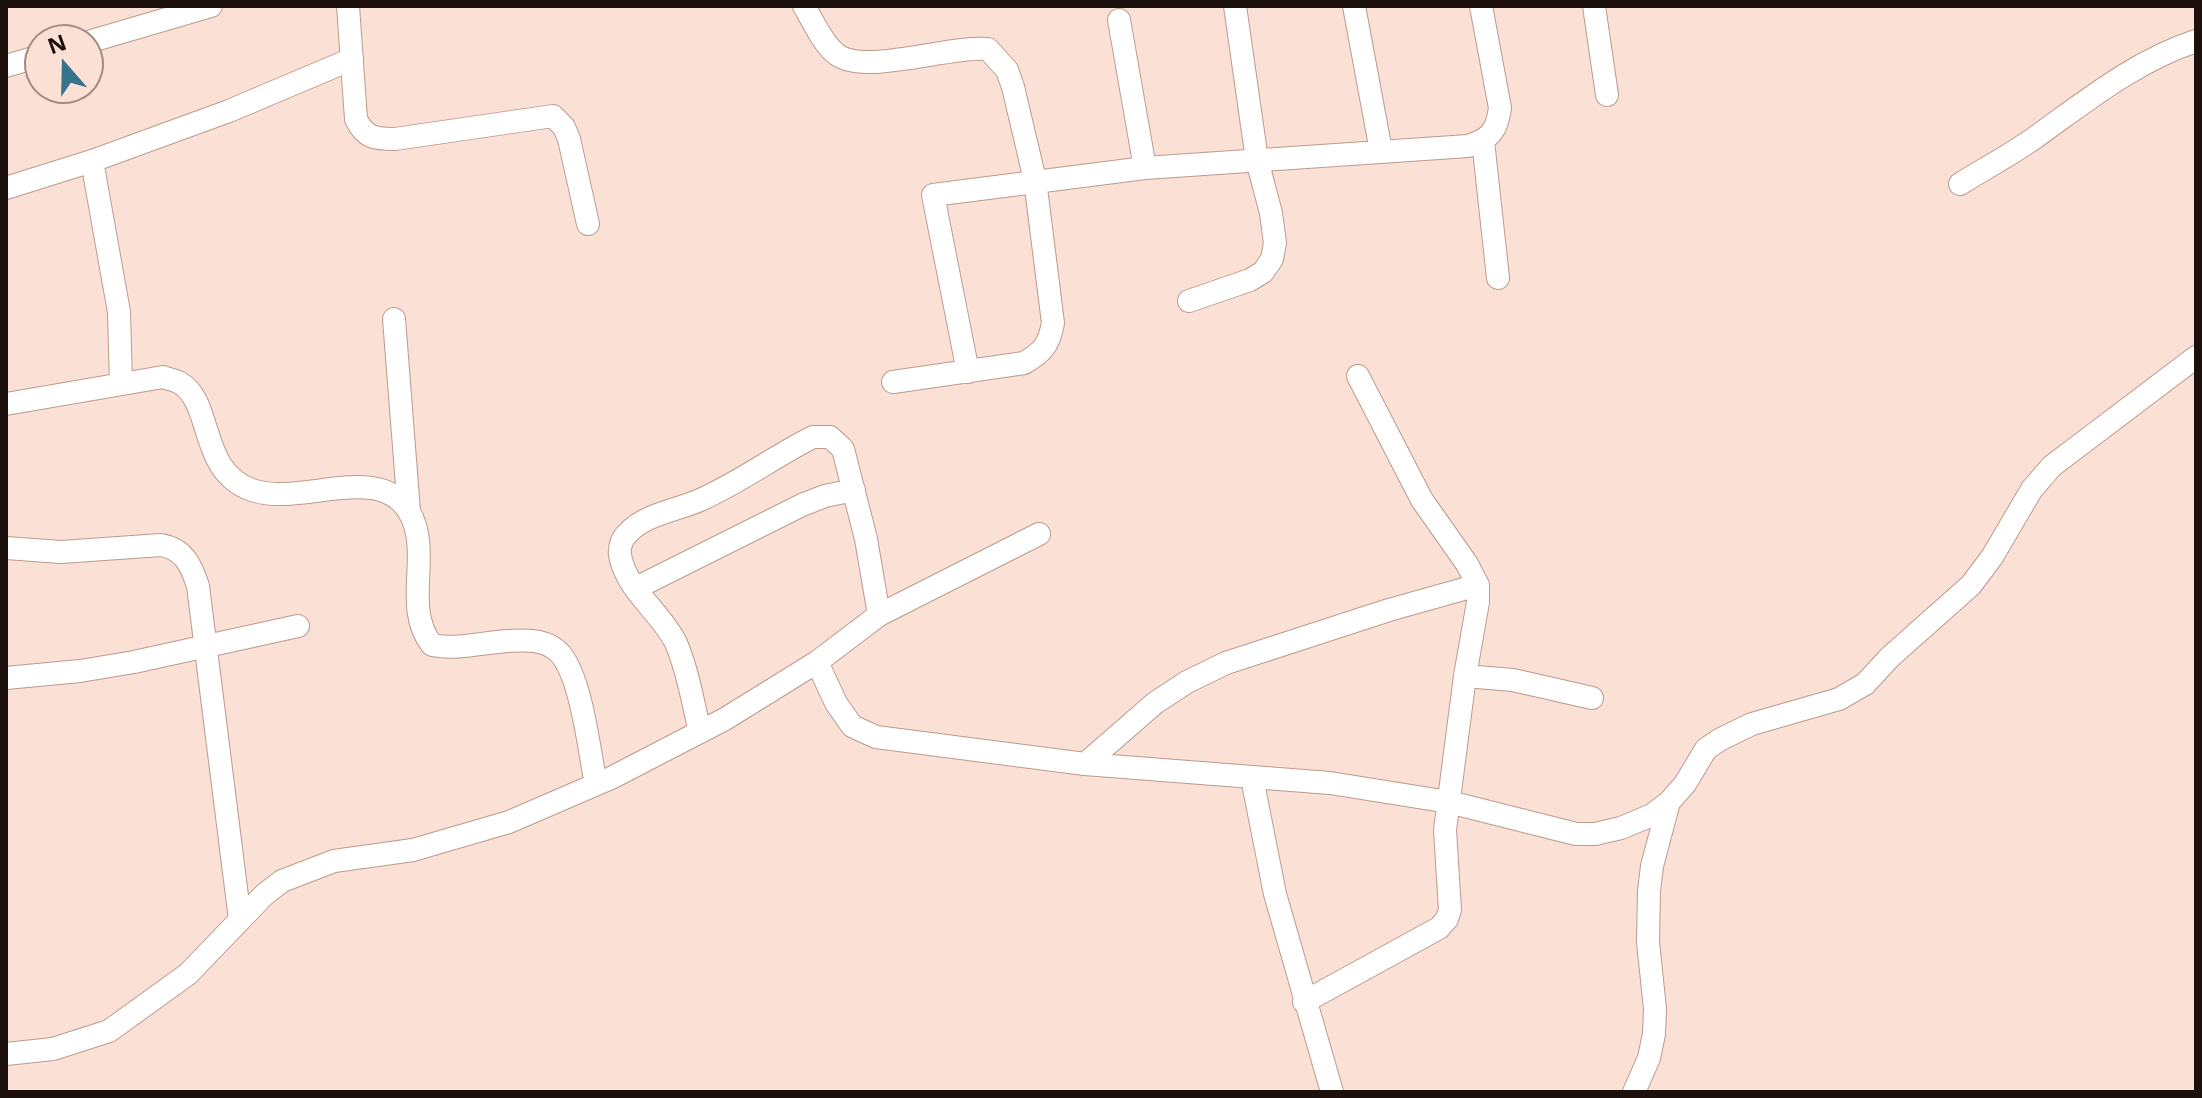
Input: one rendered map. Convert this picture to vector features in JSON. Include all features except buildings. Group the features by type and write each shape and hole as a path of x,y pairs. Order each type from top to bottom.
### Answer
{"street":[{"path":"104,37 211,6"},
{"path":"348,6 356,119 363,132 371,138 395,139 553,116 564,127 569,139 588,224"},
{"path":"804,6 833,52 855,63 875,63 971,47 988,49 1007,70 1013,87 1035,180 1053,323 1050,341 1041,353 1024,363 893,382"},
{"path":"1189,301 1250,280 1263,272 1272,259 1275,243 1271,213 1257,160 1235,6"},
{"path":"1354,6 1381,151"},
{"path":"968,372 933,195 1145,168 1468,146 1483,141 1492,135 1498,124 1500,108 1481,6"},
{"path":"1594,6 1607,95"},
{"path":"1119,20 1145,168"},
{"path":"1960,184 2032,140 2127,73 2196,41"},
{"path":"6,188 92,161 229,111 352,59"},
{"path":"1483,141 1498,278"},
{"path":"92,161 119,312 121,383"},
{"path":"394,319 409,511 417,532 418,620 423,634 432,645 452,649 507,641 535,641 553,647 566,659 575,680 596,784"},
{"path":"817,662 836,703 852,726 876,737 1085,764 1330,783 1449,802 1556,830 1595,834 1621,828 1652,815 1685,784 1706,749 1721,739 1752,724 1839,699 1865,684 1890,657 1971,585 1992,557 2032,489 2052,466 2196,357"},
{"path":"1304,1002 1424,937 1447,919 1450,910 1445,830 1478,602 1478,585 1467,564 1422,500 1358,376"},
{"path":"6,404 163,377 181,384 194,397 217,460 235,482 254,491 287,496 375,487 394,495 409,511"},
{"path":"700,732 685,668 675,642 627,575 619,554 621,542 628,532 647,520 701,500 813,437 830,437 843,449 879,615"},
{"path":"636,588 802,505 854,490"},
{"path":"6,1054 53,1049 109,1031 188,974 264,895 282,881 334,861 413,850 509,822 596,784 700,732 817,662 879,615 1039,534"},
{"path":"6,548 61,552 161,545 172,547 191,566 195,576 240,920"},
{"path":"1085,764 1155,703 1187,682 1226,663 1374,614 1478,585"},
{"path":"6,678 121,664 298,626"},
{"path":"1465,676 1513,680 1592,698"},
{"path":"1252,778 1275,894 1332,1092"},
{"path":"1634,1092 1649,1058 1654,1034 1655,1009 1648,942 1649,891 1652,866 1669,802"}]}
